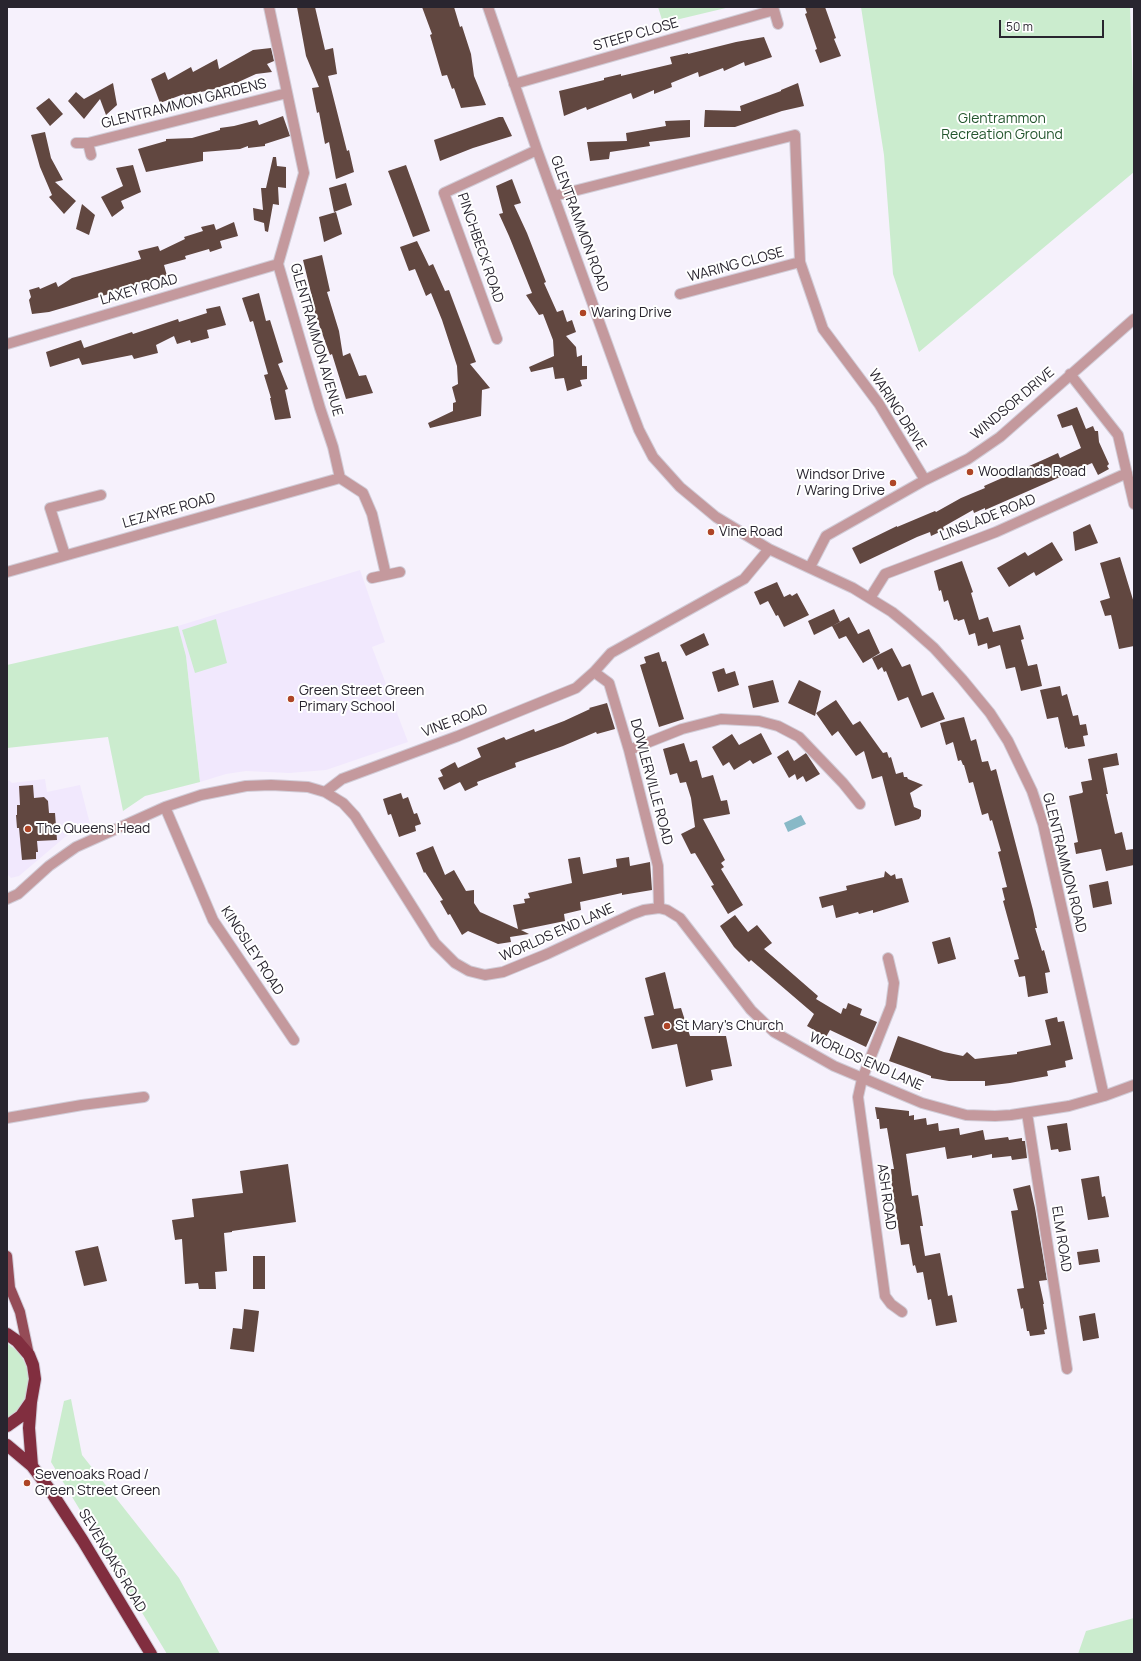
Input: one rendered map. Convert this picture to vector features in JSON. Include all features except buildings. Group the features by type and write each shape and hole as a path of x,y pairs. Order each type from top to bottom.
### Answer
{"highway":[{"path":"7,1334 17,1341 29,1354 33,1365 35,1379 28,1428 32,1466"},
{"path":"7,1426 21,1416 31,1402"},
{"path":"7,1446 32,1466"},
{"name":"SEVENOAKS ROAD","path":"32,1466 83,1541 151,1654"}],"main road":[{"path":"7,1256 10,1288 7,1303"},
{"path":"10,1288 20,1312 29,1354"}],"street":[{"name":"GLENTRAMMON AVENUE","path":"269,7 304,173 278,264 320,408 333,447 340,478"},
{"name":"GLENTRAMMON ROAD","path":"488,7 537,150 626,396 639,430 653,457 680,487 716,517 769,549 853,588 892,612 923,637 962,679 980,700 1000,729 1026,778 1043,824 1104,1096"},
{"name":"STEEP CLOSE","path":"514,84 774,10 778,24"},
{"name":"GLENTRAMMON GARDENS","path":"76,143 88,143 287,93"},
{"name":"WARING DRIVE","path":"554,196 795,135 800,262 823,329 879,404 925,480"},
{"name":"GLENTRAMMON GARDENS","path":"88,143 91,155"},
{"name":"PINCHBECK ROAD","path":"497,339 444,193 537,150"},
{"name":"WARING CLOSE","path":"680,294 800,262"},
{"name":"LAXEY ROAD","path":"7,344 278,264"},
{"name":"WINDSOR DRIVE","path":"810,567 826,536 925,480 968,459 1000,437 1134,319"},
{"path":"1070,374 1118,434 1134,504"},
{"name":"LINSLADE ROAD","path":"870,598 885,574 996,532 1127,473"},
{"name":"LEZAYRE ROAD","path":"7,572 340,478"},
{"path":"340,478 363,493 372,514 386,575"},
{"path":"65,556 50,508 101,495"},
{"name":"VINE ROAD","path":"324,792 342,779 458,736 576,688 594,672 611,653 744,579 769,549"},
{"path":"372,578 400,572"},
{"name":"DOWLERVILLE ROAD","path":"594,672 609,683 629,750 658,866 659,908"},
{"path":"629,750 682,729 706,722 721,719 759,721 778,726 799,737 843,783 860,804"},
{"name":"WORLDS END LANE","path":"7,899 18,894 49,866 76,847 165,807 201,795 246,786 308,787 324,792 343,802 355,816 435,943 455,963 470,971 486,975 504,972 633,914 644,910 659,908 667,910 680,918 742,999 768,1027 805,1050 862,1079 922,1103 966,1114 995,1116 1027,1113 1069,1106 1104,1096 1134,1085"},
{"name":"KINGSLEY ROAD","path":"165,807 213,920 294,1040"},
{"name":"ASH ROAD","path":"888,958 894,983 891,1006 862,1079 858,1097 885,1296 891,1304 902,1312"},
{"path":"7,1118 82,1105 144,1097"},
{"name":"ELM ROAD","path":"1027,1113 1067,1369"}],"shaded area":[{"name":"Green Street Green Primary School","path":"360,570 385,642 372,647 408,742 326,770 289,773 246,771 226,774 200,782 186,656 178,626"},
{"path":"45,779 47,792 80,785 90,824 65,837 19,876 11,878 7,874 7,782 9,780 12,783"}],"green space":[{"path":"658,7 730,7 663,23"},
{"name":"Glentrammon Recreation Ground","path":"861,7 1130,7 1134,115 1134,172 919,352 893,274 884,155"},
{"path":"216,619 227,663 195,673 182,630"},
{"path":"178,626 186,656 200,782 145,796 123,811 108,737 7,748 7,665"},
{"path":"7,1343 20,1353 27,1367 29,1382 26,1397 18,1410 7,1418"},
{"path":"71,1399 82,1455 179,1578 220,1654 167,1654 51,1462 64,1401"},
{"path":"1134,1618 1134,1654 1078,1654 1086,1631"}],"water":[{"path":"801,815 806,824 788,832 784,823"}],"place":[{"name":"Waring Drive","path":"583,313"},
{"name":"Woodlands Road","path":"970,472"},
{"name":"Windsor Drive / Waring Drive","path":"893,483"},
{"name":"Vine Road","path":"711,532"},
{"name":"Green Street Green Primary School","path":"291,699"},
{"name":"The Queens Head","path":"28,829"},
{"name":"St Mary's Church","path":"667,1026"},
{"name":"Sevenoaks Road / Green Street Green","path":"27,1483"}]}
